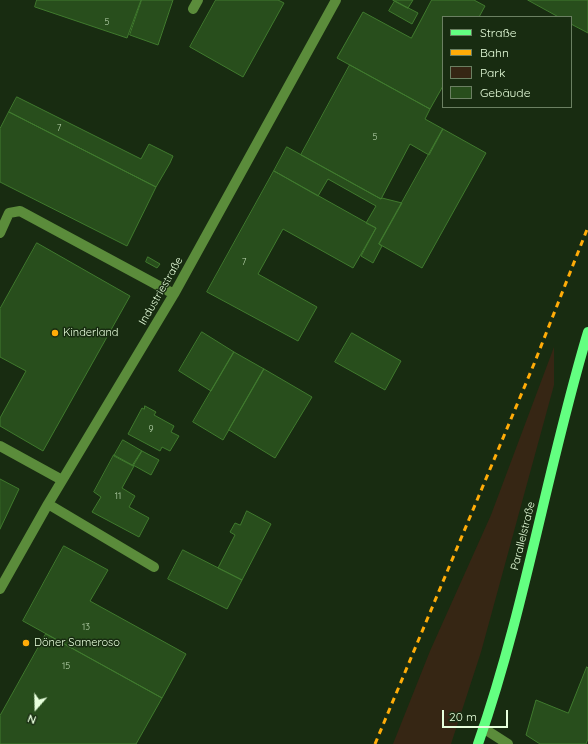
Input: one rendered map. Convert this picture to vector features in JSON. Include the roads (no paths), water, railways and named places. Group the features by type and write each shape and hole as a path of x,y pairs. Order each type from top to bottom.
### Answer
{"main road":[{"name":"Parallelstraße","path":"478,744 518,607 586,348 588,332"}],"street":[{"name":"Industriestraße","path":"0,589 62,480 174,294 336,0"},
{"path":"0,233 9,213 20,211 174,294"},
{"path":"0,446 62,480"},
{"path":"48,504 154,566"},
{"path":"483,728 508,744"}],"railway":[{"path":"375,744 534,364 588,227"}],"place":[{"name":"Kinderland","path":"55,333"},
{"name":"Döner Sameroso","path":"26,643"}]}
